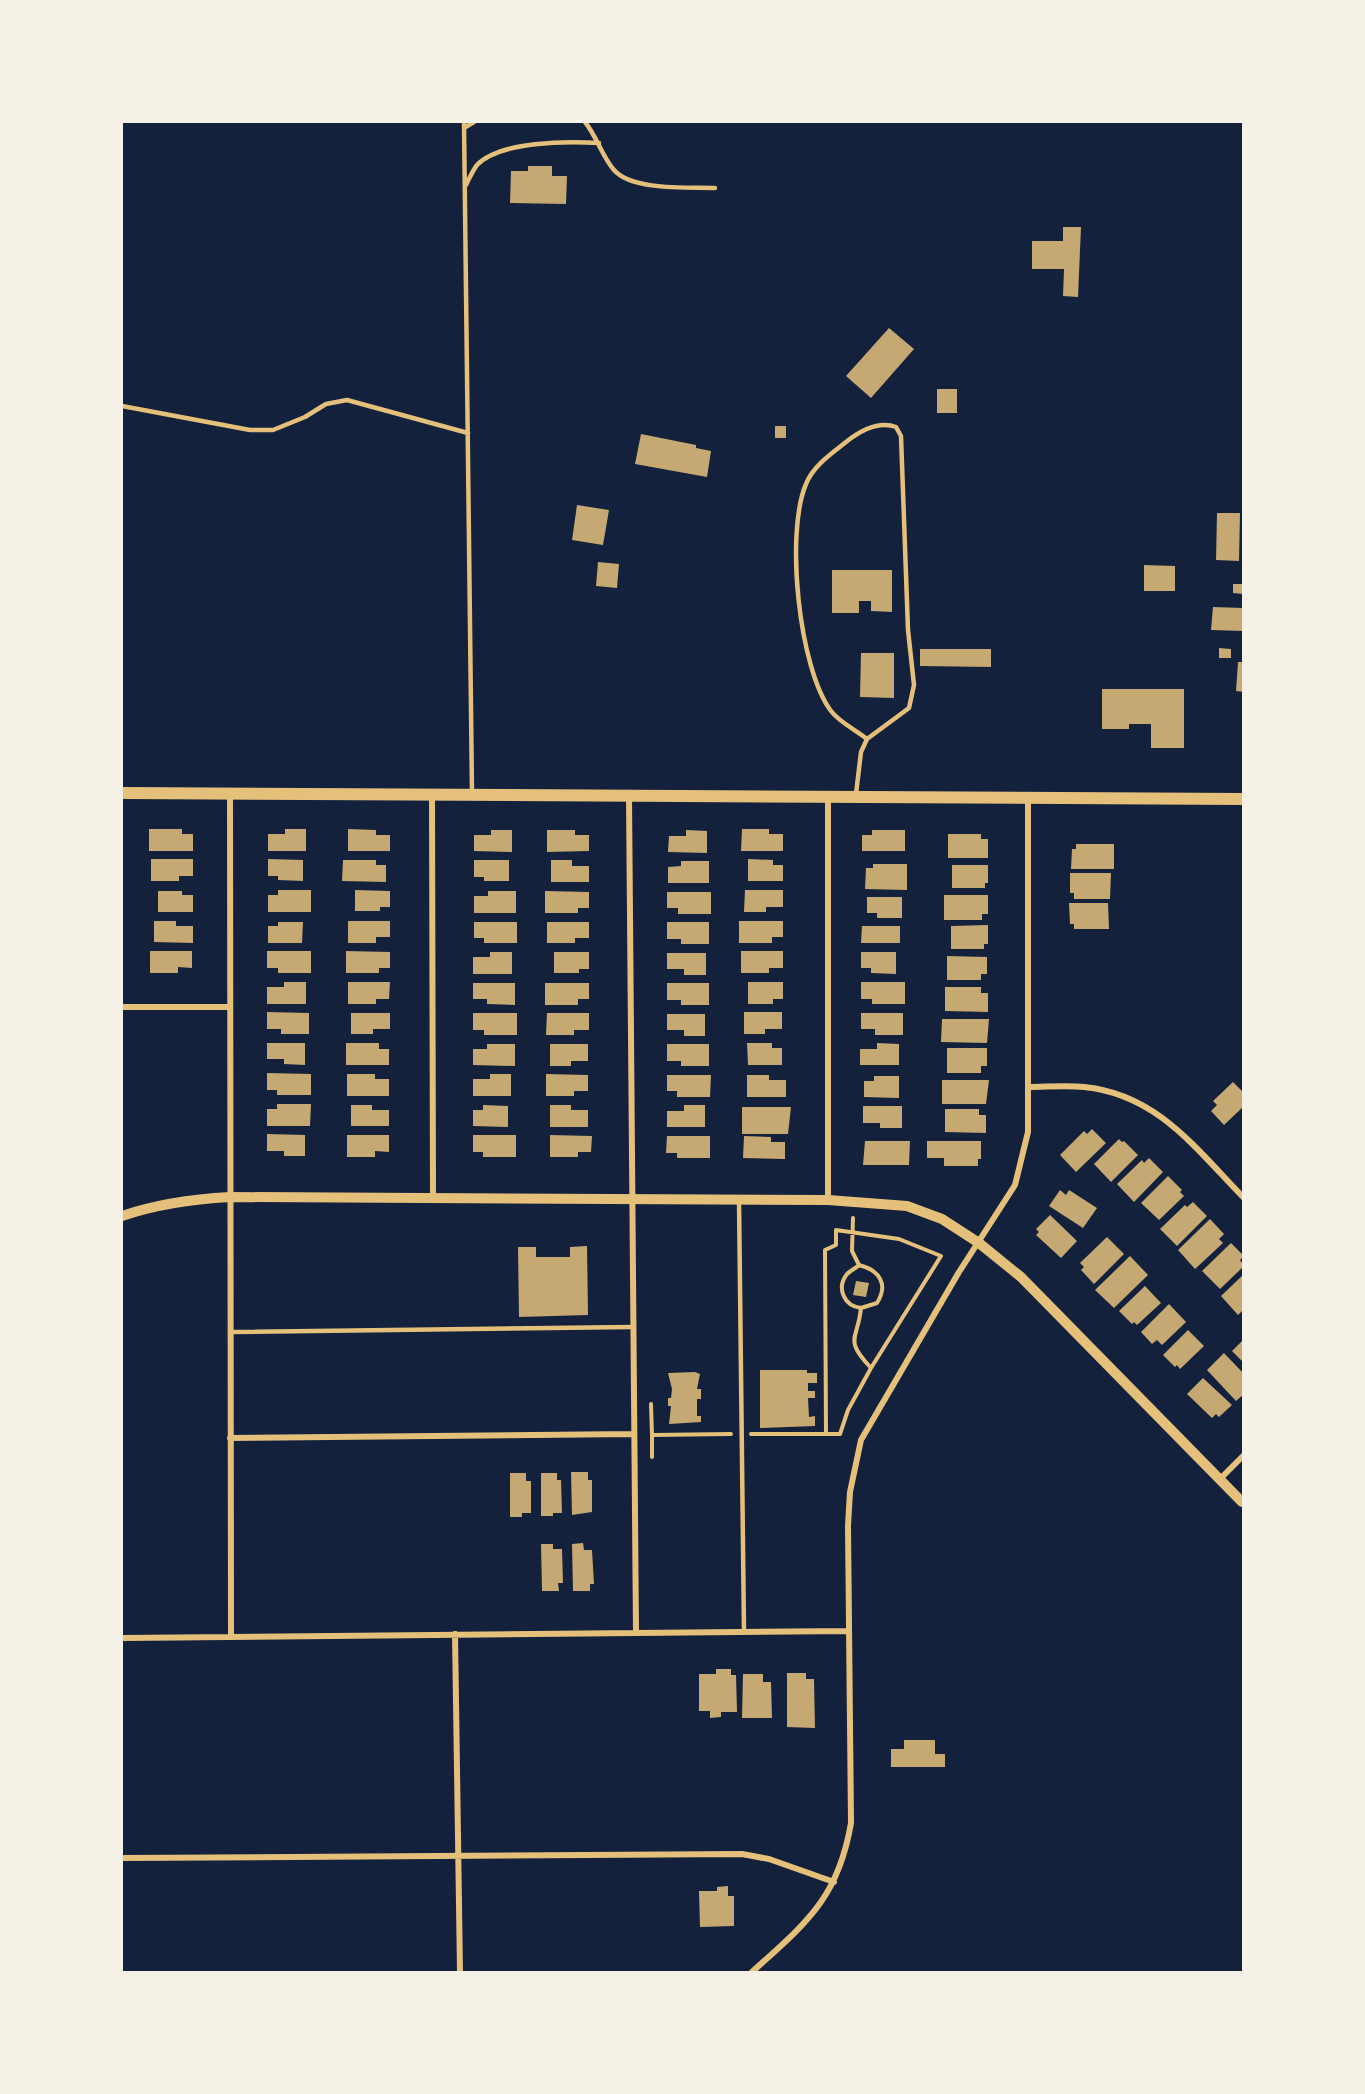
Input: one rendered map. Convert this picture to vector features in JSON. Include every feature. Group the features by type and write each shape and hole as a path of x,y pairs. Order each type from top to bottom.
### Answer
{"main road":[{"path":"122,793 1244,799"}],"street":[{"path":"230,794 231,1635"},
{"path":"432,795 433,1198"},
{"path":"629,796 636,1633"},
{"path":"828,797 828,1200"},
{"path":"752,1972 811,1919 834,1882 847,1850 851,1823 850,1492 861,1440 959,1272 1015,1185 1024,1158 1028,1132 1028,798"},
{"path":"122,1007 230,1007"},
{"path":"1028,1087 1085,1087 1131,1098 1167,1119 1244,1198"},
{"path":"122,1216 142,1209 192,1199 230,1197 828,1200 907,1206 942,1220 979,1243 1021,1277 1242,1502"},
{"path":"230,1438 633,1434"},
{"path":"1220,1479 1244,1455"},
{"path":"122,1638 231,1635 849,1631"},
{"path":"456,1634 459,1972"},
{"path":"122,1858 458,1854 741,1854 769,1859 834,1882"}],"lane":[{"path":"472,795 464,125 474,122"},
{"path":"585,122 615,171 626,179 640,184 715,188"},
{"path":"465,188 478,165 502,152 532,144 573,141 599,143"},
{"path":"122,406 250,430 273,430 305,417 326,404 347,400 468,433"},
{"path":"856,797 861,752 867,739 909,708 914,685 909,641 901,436 896,427 888,424 871,427 849,439 819,464 806,484 795,553 803,629 819,691 832,712 867,739"},
{"path":"739,1199 744,1632"},
{"path":"230,1332 632,1327"}],"path":[{"path":"853,1218 852,1251 859,1265 878,1273 882,1281 877,1304 861,1308 846,1301 841,1288 847,1275 859,1265"},
{"path":"826,1434 825,1250 836,1245 836,1230 899,1239 941,1256 870,1368 848,1410 840,1434"},
{"path":"861,1308 855,1326 855,1349 870,1368"},
{"path":"651,1404 652,1435"}],"building":[{"path":"528,166 552,166 552,176 567,176 566,204 510,203 511,171 528,171"},
{"path":"1063,227 1081,227 1078,297 1063,296 1064,269 1032,269 1032,241 1063,241"},
{"path":"889,328 914,349 871,398 846,376"},
{"path":"937,389 957,389 957,413 937,413"},
{"path":"775,426 786,426 786,438 775,438"},
{"path":"641,434 696,445 696,448 711,451 707,477 635,464"},
{"path":"577,505 609,510 603,545 572,540"},
{"path":"1217,513 1240,513 1239,561 1216,560"},
{"path":"598,562 619,564 617,588 596,586"},
{"path":"1144,565 1175,566 1175,591 1144,591"},
{"path":"832,570 892,570 892,612 871,611 871,601 859,601 859,613 832,613"},
{"path":"1233,584 1243,584 1243,594 1233,593"},
{"path":"1213,607 1244,608 1244,631 1211,630"},
{"path":"1219,648 1231,649 1231,658 1219,658"},
{"path":"920,649 991,649 991,667 920,666"},
{"path":"861,653 894,653 894,698 860,697"},
{"path":"1238,662 1244,662 1244,692 1236,691"},
{"path":"1102,689 1184,689 1184,748 1151,748 1151,724 1129,724 1129,729 1102,729"},
{"path":"149,829 182,829 182,834 193,834 193,851 149,851"},
{"path":"285,829 306,829 306,851 268,851 268,834 285,834"},
{"path":"348,829 376,830 376,835 390,835 390,851 348,851"},
{"path":"742,829 769,829 769,834 783,834 783,851 741,851"},
{"path":"491,830 512,830 512,852 474,851 474,835 491,835"},
{"path":"547,830 575,830 575,835 589,835 589,851 547,852"},
{"path":"686,830 707,831 707,853 668,852 669,836 686,836"},
{"path":"872,830 905,830 905,851 862,851 862,835 872,835"},
{"path":"948,834 981,834 981,839 988,839 988,858 948,858"},
{"path":"1076,844 1114,844 1114,869 1071,869 1072,849 1076,849"},
{"path":"151,859 193,859 193,876 179,876 179,881 151,881"},
{"path":"268,859 303,860 303,881 278,880 278,876 268,876"},
{"path":"748,859 773,860 773,865 783,865 783,881 748,881"},
{"path":"343,860 376,860 376,865 386,865 386,882 342,881"},
{"path":"474,860 509,860 509,881 484,881 484,877 474,877"},
{"path":"551,860 572,860 572,866 589,866 589,882 551,882"},
{"path":"681,861 709,861 709,883 668,883 668,867 681,866"},
{"path":"873,864 907,864 907,890 865,889 866,868 873,868"},
{"path":"952,865 988,865 988,883 985,883 985,888 952,888"},
{"path":"1070,873 1111,873 1110,899 1074,899 1074,893 1070,893"},
{"path":"278,890 311,890 311,912 268,912 268,895 278,895"},
{"path":"355,890 390,891 390,907 380,907 380,911 355,911"},
{"path":"745,890 783,890 783,907 766,907 766,912 744,912"},
{"path":"158,891 182,891 182,895 193,895 193,912 158,912"},
{"path":"488,891 516,891 516,913 474,913 474,896 488,896"},
{"path":"545,891 589,892 589,908 578,908 578,913 545,913"},
{"path":"667,892 711,892 711,914 678,914 678,908 667,908"},
{"path":"944,895 988,895 988,914 982,914 982,920 944,920"},
{"path":"867,897 902,897 902,918 877,918 877,913 867,913"},
{"path":"1069,903 1108,903 1109,929 1074,929 1074,924 1070,924"},
{"path":"154,921 176,921 176,926 193,926 193,943 154,942"},
{"path":"348,921 390,921 390,937 376,937 376,943 348,943"},
{"path":"739,921 783,921 783,937 772,937 772,943 739,943"},
{"path":"278,922 303,922 302,943 268,943 268,926 278,926"},
{"path":"474,922 517,922 517,943 484,943 484,938 474,938"},
{"path":"547,922 589,922 589,938 575,938 575,943 547,943"},
{"path":"667,922 709,922 709,944 681,944 681,939 667,939"},
{"path":"988,925 988,944 984,944 984,949 951,949 951,926"},
{"path":"862,926 900,926 900,943 861,943"},
{"path":"150,951 192,951 192,968 178,967 178,973 150,973"},
{"path":"267,951 311,951 311,973 278,973 278,968 267,968"},
{"path":"346,951 390,952 390,968 379,968 379,973 346,973"},
{"path":"741,951 783,951 783,968 769,968 769,973 741,973"},
{"path":"490,952 512,952 512,974 473,974 473,957 490,957"},
{"path":"554,952 589,952 589,969 579,969 579,973 554,973"},
{"path":"861,952 896,952 896,974 871,973 871,968 861,968"},
{"path":"667,953 706,953 706,975 684,975 684,969 667,969"},
{"path":"947,956 987,957 987,974 981,974 981,980 947,980"},
{"path":"284,982 306,982 306,1004 267,1004 267,987 284,987"},
{"path":"348,982 390,982 389,999 376,999 376,1004 348,1004"},
{"path":"748,982 783,982 783,999 773,999 773,1004 748,1004"},
{"path":"861,982 905,982 905,1004 872,1004 872,999 861,999"},
{"path":"473,983 515,983 515,1005 487,1004 487,999 473,999"},
{"path":"545,983 589,983 589,999 578,999 578,1005 545,1005"},
{"path":"667,983 709,983 709,1005 681,1005 681,1000 667,1000"},
{"path":"945,987 981,987 981,993 988,993 988,1012 945,1011"},
{"path":"267,1012 309,1013 309,1034 281,1034 281,1029 267,1029"},
{"path":"744,1012 782,1012 782,1029 765,1029 765,1034 744,1034"},
{"path":"351,1013 390,1013 390,1029 373,1029 373,1034 351,1034"},
{"path":"473,1013 517,1013 517,1035 484,1035 484,1030 473,1030"},
{"path":"547,1013 589,1013 589,1030 574,1030 574,1035 546,1035"},
{"path":"861,1013 903,1013 903,1035 875,1035 875,1029 861,1029"},
{"path":"667,1014 705,1014 705,1036 684,1036 684,1030 667,1030"},
{"path":"942,1019 989,1019 987,1043 941,1042"},
{"path":"267,1043 305,1043 305,1065 284,1064 284,1059 267,1059"},
{"path":"346,1043 379,1043 379,1049 389,1049 389,1065 346,1065"},
{"path":"747,1043 772,1043 772,1048 782,1048 782,1065 748,1065"},
{"path":"877,1043 899,1044 899,1065 860,1065 860,1049 877,1049"},
{"path":"487,1044 515,1044 515,1066 473,1065 473,1049 487,1049"},
{"path":"550,1044 588,1044 588,1061 571,1061 571,1066 550,1066"},
{"path":"667,1044 709,1044 709,1066 681,1066 681,1061 667,1061"},
{"path":"947,1048 987,1048 987,1066 981,1066 981,1073 947,1073"},
{"path":"267,1073 311,1074 311,1095 277,1095 277,1090 267,1090"},
{"path":"347,1074 375,1074 375,1079 389,1079 389,1096 347,1096"},
{"path":"490,1074 511,1074 511,1096 473,1096 473,1079 490,1079"},
{"path":"546,1074 588,1075 588,1091 574,1091 574,1096 546,1096"},
{"path":"667,1075 711,1075 710,1097 677,1097 677,1091 667,1091"},
{"path":"747,1075 769,1075 769,1080 786,1080 786,1097 747,1097"},
{"path":"874,1076 899,1076 899,1098 864,1097 864,1081 874,1081"},
{"path":"942,1080 989,1080 986,1104 942,1104"},
{"path":"1233,1082 1244,1093 1244,1106 1224,1125 1211,1111 1217,1105 1213,1101"},
{"path":"277,1104 311,1104 310,1126 267,1126 267,1109 277,1109"},
{"path":"351,1105 372,1105 372,1110 389,1110 389,1126 351,1126"},
{"path":"483,1105 508,1106 508,1127 473,1126 473,1110 483,1110"},
{"path":"550,1105 571,1105 571,1110 588,1110 588,1127 550,1127"},
{"path":"684,1105 705,1105 705,1127 667,1127 667,1111 684,1111"},
{"path":"863,1106 902,1106 902,1128 880,1128 880,1123 863,1123"},
{"path":"742,1107 791,1107 788,1134 742,1134"},
{"path":"945,1109 979,1109 979,1115 986,1115 986,1133 945,1132"},
{"path":"1092,1129 1106,1143 1076,1172 1060,1155 1084,1131 1087,1134"},
{"path":"267,1134 305,1135 305,1156 284,1156 284,1151 267,1151"},
{"path":"347,1135 389,1135 389,1152 375,1151 375,1157 347,1157"},
{"path":"473,1135 516,1135 516,1157 483,1157 483,1152 473,1152"},
{"path":"550,1135 592,1136 591,1152 578,1152 578,1157 550,1157"},
{"path":"667,1136 710,1136 710,1158 677,1158 677,1153 666,1153"},
{"path":"744,1136 771,1137 771,1142 785,1142 785,1159 743,1158"},
{"path":"1119,1139 1138,1155 1111,1182 1094,1164"},
{"path":"865,1141 910,1141 909,1165 863,1165"},
{"path":"927,1141 981,1141 981,1159 978,1159 978,1166 944,1166 944,1158 927,1158"},
{"path":"1149,1158 1163,1172 1134,1202 1117,1184 1142,1160 1144,1163"},
{"path":"1168,1176 1182,1190 1180,1192 1184,1196 1159,1220 1141,1203"},
{"path":"1060,1190 1066,1195 1069,1190 1097,1208 1083,1228 1049,1206"},
{"path":"1193,1202 1207,1216 1177,1246 1160,1229 1185,1205 1187,1207"},
{"path":"1050,1215 1077,1241 1061,1258 1036,1235 1039,1232 1036,1229"},
{"path":"1210,1219 1224,1234 1219,1239 1223,1243 1195,1269 1178,1250"},
{"path":"1107,1237 1124,1254 1094,1284 1081,1270 1084,1267 1080,1263"},
{"path":"1231,1243 1244,1256 1240,1260 1244,1266 1220,1289 1202,1271"},
{"path":"587,1246 588,1315 519,1317 518,1247 536,1247 536,1257 570,1257 570,1247"},
{"path":"1130,1256 1148,1275 1114,1308 1095,1290"},
{"path":"1244,1274 1244,1309 1238,1315 1221,1296"},
{"path":"856,1281 869,1283 866,1297 853,1295"},
{"path":"1145,1286 1161,1303 1137,1325 1134,1322 1132,1324 1119,1311"},
{"path":"1169,1304 1186,1322 1162,1345 1157,1340 1152,1344 1141,1332"},
{"path":"1188,1330 1204,1346 1180,1369 1163,1355"},
{"path":"1244,1339 1244,1363 1232,1351"},
{"path":"1224,1353 1244,1374 1244,1394 1236,1401 1207,1370"},
{"path":"760,1370 807,1370 807,1373 817,1373 817,1383 808,1383 808,1391 815,1391 815,1398 808,1398 809,1417 815,1416 815,1426 760,1428"},
{"path":"695,1372 700,1374 697,1389 701,1389 701,1399 697,1399 697,1416 701,1416 701,1422 669,1424 671,1406 668,1406 668,1398 671,1398 672,1389 668,1373"},
{"path":"1203,1378 1232,1405 1219,1417 1216,1414 1212,1418 1187,1394"},
{"path":"571,1472 588,1472 588,1480 592,1480 592,1512 572,1515"},
{"path":"510,1473 526,1473 526,1481 531,1481 531,1513 522,1513 522,1517 510,1517"},
{"path":"541,1473 557,1473 557,1480 561,1480 562,1513 541,1516"},
{"path":"583,1543 584,1550 592,1550 594,1584 590,1584 590,1591 573,1591 572,1544"},
{"path":"541,1544 553,1544 553,1549 562,1549 563,1583 558,1583 559,1591 542,1591"},
{"path":"716,1669 731,1669 731,1675 736,1675 737,1712 721,1712 721,1717 710,1718 710,1711 699,1711 699,1674 716,1674"},
{"path":"787,1673 806,1673 806,1679 814,1679 815,1728 787,1727"},
{"path":"743,1674 763,1674 763,1682 771,1682 772,1718 742,1718"},
{"path":"904,1740 935,1740 935,1754 945,1754 945,1767 891,1767 891,1749 904,1749"},
{"path":"728,1886 728,1896 734,1896 734,1926 700,1927 699,1891 717,1891 717,1887"}]}
